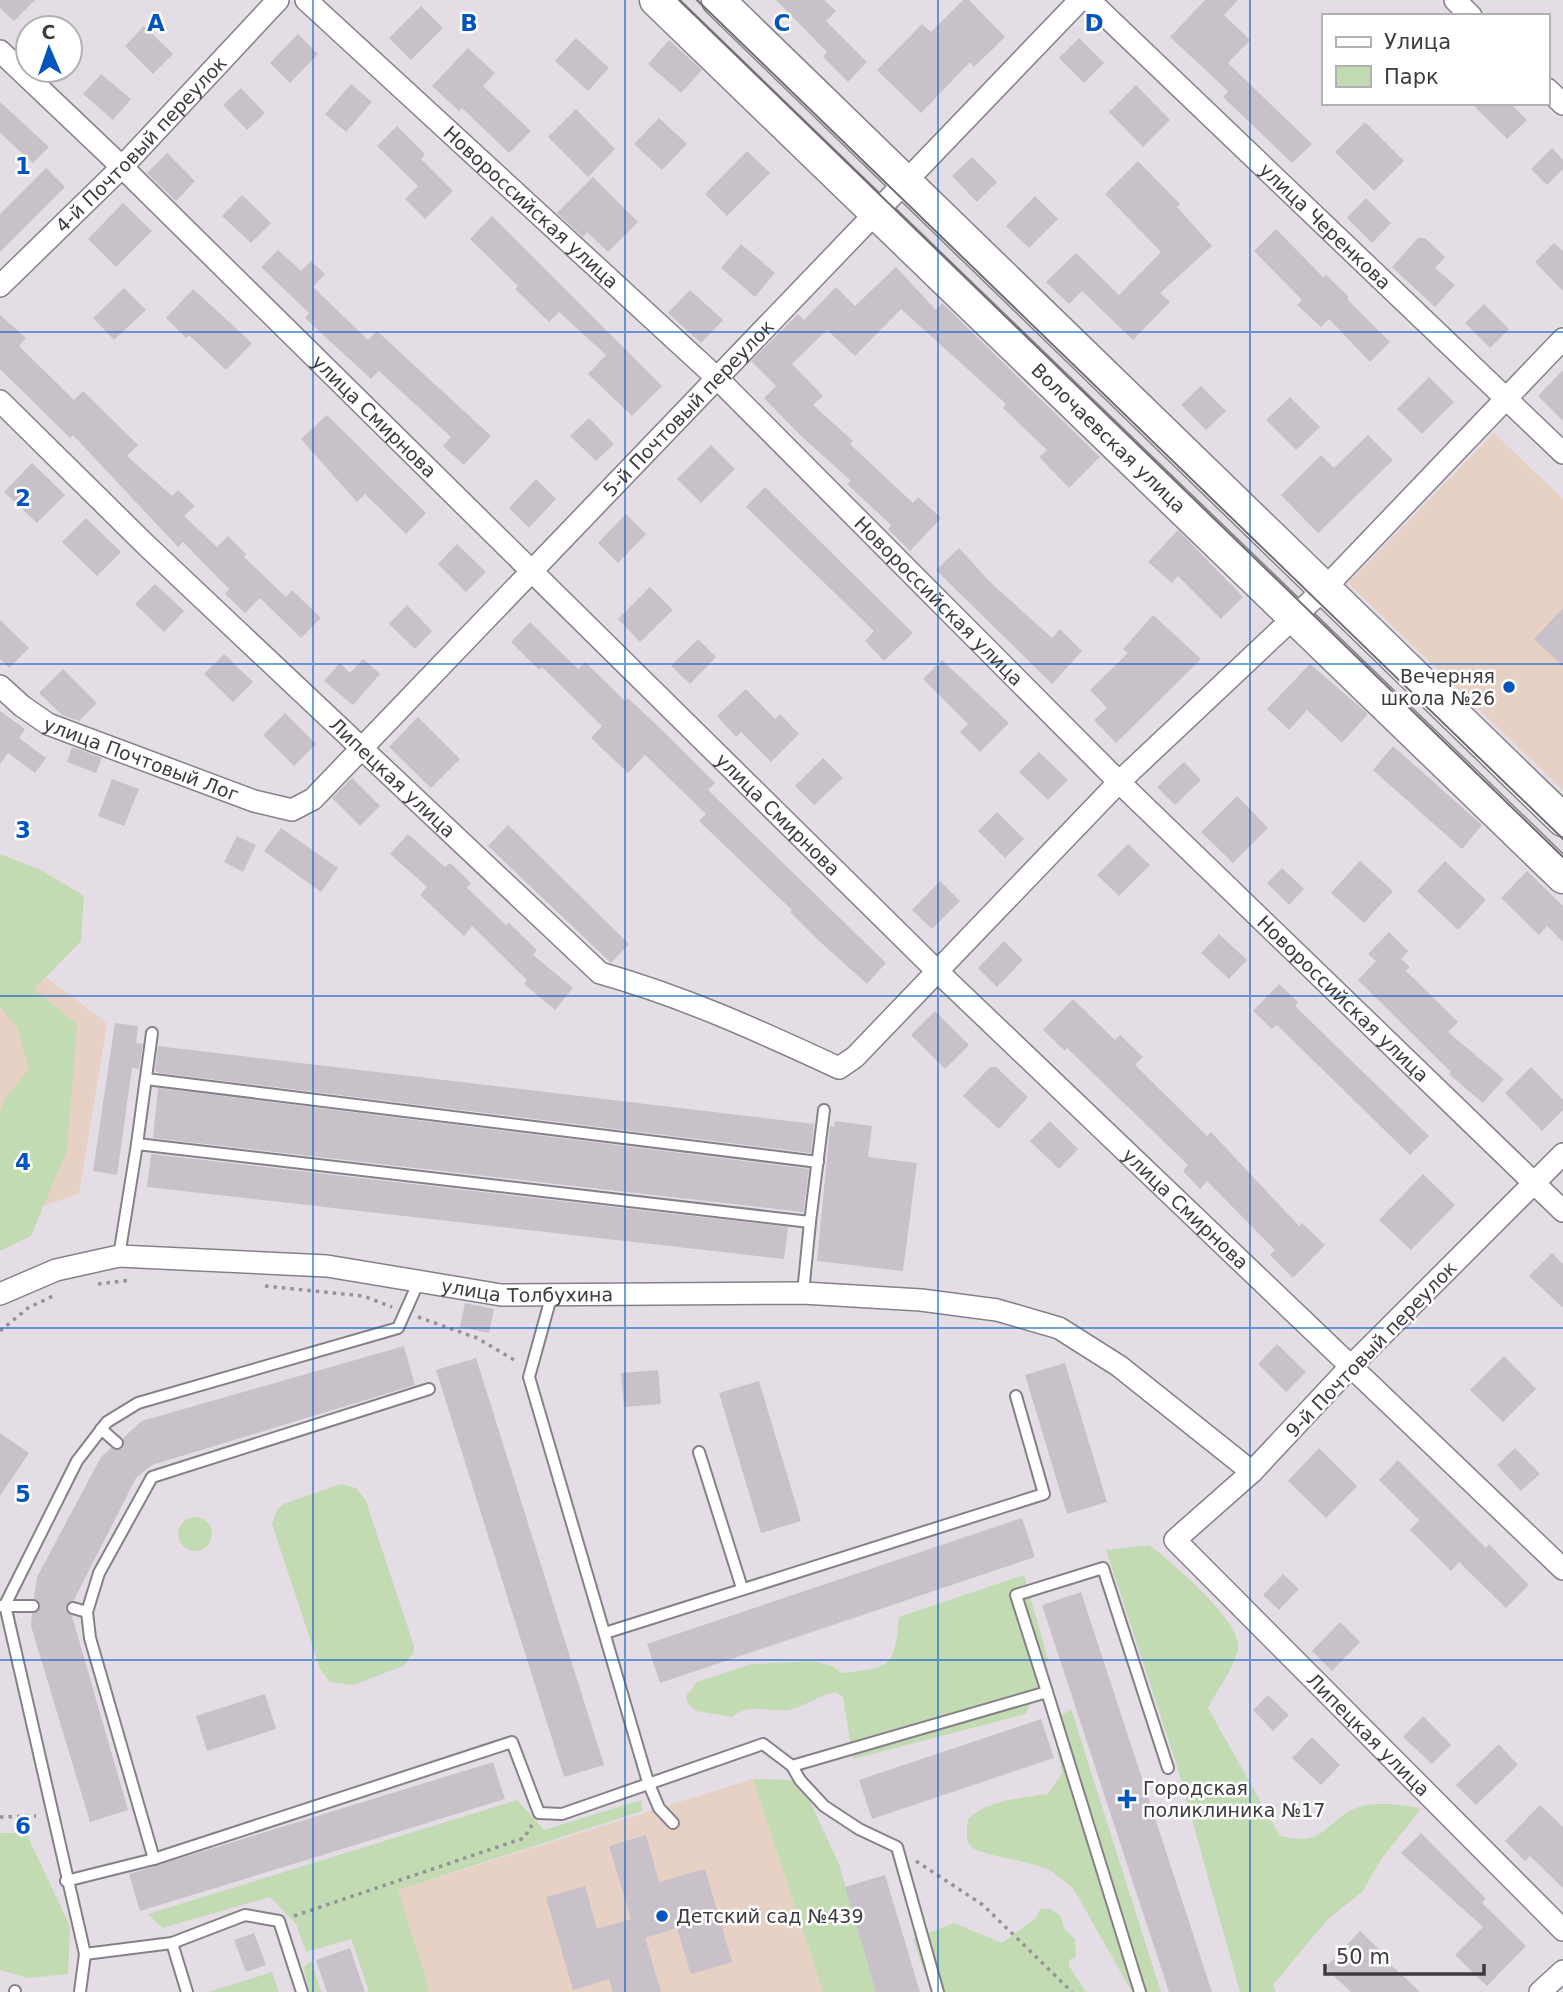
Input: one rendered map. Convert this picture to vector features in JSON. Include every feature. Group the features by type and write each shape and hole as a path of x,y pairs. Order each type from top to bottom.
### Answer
{"main road":[{"name":"Волочаевская улица","path":"656,0 1563,877"},
{"path":"718,0 1563,820"}],"street":[{"name":"4-й Почтовый переулок","path":"0,286 122,167 278,0"},
{"name":"Новороссийская улица","path":"306,0 717,378 1119,782 1563,1211"},
{"name":"5-й Почтовый переулок","path":"292,810 313,799 1080,0"},
{"name":"улица Черенкова","path":"1089,0 1563,453"},
{"path":"1455,0 1469,14"},
{"name":"улица Смирнова","path":"0,51 533,569 937,971 1563,1569"},
{"path":"1549,91 1563,104"},
{"path":"937,971 1119,782 1324,589 1563,340"},
{"name":"Липецкая улица","path":"0,401 146,545 600,973 669,993 730,1017 839,1068 855,1057 937,971"},
{"name":"улица Почтовый Лог","path":"0,686 48,724 254,801 292,810"},
{"name":"9-й Почтовый переулок","path":"1175,1540 1252,1472 1351,1366 1563,1154"},
{"name":"улица Толбухина","path":"0,1294 56,1270 119,1256 327,1266 501,1295 803,1293 921,1300 997,1310 1059,1328 1119,1366 1252,1472"},
{"name":"Липецкая улица","path":"1175,1540 1563,1930"},
{"path":"1540,1992 1563,1971"}],"lane":[{"path":"119,1256 152,1033"},
{"path":"146,1079 818,1163"},
{"path":"803,1293 824,1110"},
{"path":"137,1144 810,1222"},
{"path":"80,1992 86,1954 66,1881 2,1605 77,1461 107,1422 138,1403 398,1328 419,1282"},
{"path":"552,1294 529,1377 648,1782 659,1808 673,1823"},
{"path":"154,1859 90,1638 88,1612 99,1573 149,1474 429,1389"},
{"path":"605,1633 1044,1494 1016,1396"},
{"path":"101,1429 117,1443"},
{"path":"699,1452 741,1588"},
{"path":"1140,1992 1016,1595 1103,1567 1168,1768"},
{"path":"2,1605 33,1606"},
{"path":"74,1608 88,1612"},
{"path":"792,1766 1047,1692"},
{"path":"66,1881 154,1859 512,1742 539,1813 562,1814 763,1744 792,1766 800,1780 824,1806 859,1829 897,1847 939,1992"},
{"path":"86,1954 172,1943 245,1915 279,1921 302,1992"},
{"path":"172,1943 187,1992"}],"path":[{"path":"92,1285 141,1280"},
{"path":"262,1286 363,1296 477,1338 531,1370"},
{"path":"0,1331 28,1308 58,1294"},
{"path":"279,1921 524,1838 539,1813"},
{"path":"0,1817 52,1815"},
{"path":"897,1847 983,1905 1072,1992"}],"shaded area":[{"name":"Вечерняя школа №26","path":"1494,433 1563,499 1563,790 1348,583"},
{"path":"0,943 107,1023 79,1194 22,1213 0,1239"},
{"path":"753,1779 823,1992 430,1992 398,1890"}],"green space":[{"path":"0,854 41,870 84,896 81,941 34,989 77,1024 67,1150 31,1236 0,1251 0,1112 5,1099 29,1069 17,1027 0,1007"},
{"path":"341,1484 356,1488 366,1501 414,1646 413,1654 403,1666 353,1685 330,1682 320,1669 272,1524 277,1510 283,1504"},
{"path":"195,1517 207,1522 212,1534 207,1546 195,1551 183,1546 178,1534 183,1522"},
{"path":"1149,1545 1204,1593 1230,1624 1237,1638 1236,1657 1208,1708 1280,1836 1307,1839 1322,1832 1345,1814 1370,1804 1421,1809 1382,1858 1362,1892 1328,1919 1273,1985 1276,1992 1240,1992 1177,1766 1106,1550"},
{"path":"1024,1575 1048,1659 1026,1714 853,1759 843,1697 836,1692 788,1710 751,1709 733,1717 696,1711 688,1704 686,1696 697,1682 752,1664 813,1661 832,1666 842,1673 881,1666 892,1656 899,1617"},
{"path":"1071,1709 1161,1992 1132,1992 1073,1888 1047,1869 983,1852 968,1843 968,1819 976,1813 1005,1801 1048,1794 1062,1773 1052,1722"},
{"path":"753,1779 800,1780 839,1864 876,1992 823,1992"},
{"path":"517,1800 544,1830 641,1800 642,1811 398,1890 430,1992 369,1992 351,1939 306,1952 296,1924 270,1897 162,1928 148,1914"},
{"path":"0,1833 26,1833 70,1926 68,1974 28,1978 0,1970"},
{"path":"1040,1909 1050,1909 1060,1915 1064,1928 1075,1940 1076,1957 1069,1960 1069,1966 1086,1992 931,1992 913,1939 954,1923 1002,1943 1036,1918"},
{"path":"311,1961 321,1992 310,1992 303,1968"},
{"path":"272,1972 279,1992 208,1992"}],"building":[{"path":"0,0 35,0 21,14 14,14 14,21 0,8"},
{"path":"776,0 824,0 836,11 826,21 867,62 848,82 823,57 827,52"},
{"path":"963,0 969,0 1005,37 974,67 970,62 921,113 877,70 922,24 931,32"},
{"path":"1205,0 1238,0 1224,15 1250,40 1228,63 1312,144 1292,163 1223,97 1228,91 1170,37"},
{"path":"421,6 443,28 411,60 389,38"},
{"path":"144,26 173,54 153,74 125,46"},
{"path":"298,34 318,54 290,83 270,63"},
{"path":"576,38 609,68 588,91 555,61"},
{"path":"1079,38 1104,63 1084,83 1059,58"},
{"path":"669,40 702,70 681,93 648,64"},
{"path":"468,48 495,73 483,86 531,131 509,153 462,108 459,111 432,86"},
{"path":"101,74 131,99 113,120 83,94"},
{"path":"351,84 372,102 346,132 325,114"},
{"path":"1136,85 1170,120 1143,147 1109,112"},
{"path":"241,88 265,113 247,130 223,105"},
{"path":"0,102 49,147 33,163 0,133"},
{"path":"1473,105 1512,105 1527,120 1507,139"},
{"path":"576,109 615,149 588,177 548,137"},
{"path":"659,118 687,144 662,170 634,144"},
{"path":"1365,122 1404,161 1374,191 1335,152"},
{"path":"397,126 425,154 421,159 453,191 425,219 405,199 418,186 377,146"},
{"path":"1552,148 1563,160 1563,169 1547,185 1531,169"},
{"path":"747,151 770,173 727,216 705,194"},
{"path":"167,153 195,181 176,201 147,173"},
{"path":"972,157 997,182 977,202 952,176"},
{"path":"1138,161 1180,204 1177,207 1212,246 1160,293 1170,302 1133,340 1082,291 1069,304 1046,282 1076,253 1119,295 1161,252 1105,194"},
{"path":"46,168 65,187 0,252 0,214"},
{"path":"593,177 638,222 608,252 587,232 583,237 557,213"},
{"path":"242,195 271,223 251,243 222,216"},
{"path":"1035,196 1058,219 1029,248 1006,226"},
{"path":"1366,198 1391,223 1372,243 1347,218"},
{"path":"123,203 152,231 116,267 88,239"},
{"path":"492,216 662,386 632,416 588,374 606,355 559,312 549,322 515,289 518,286 470,239"},
{"path":"1276,229 1323,277 1326,275 1349,297 1347,299 1390,342 1370,362 1329,319 1321,327 1297,305 1302,300 1254,251"},
{"path":"1418,238 1425,238 1445,257 1435,268 1455,285 1435,307 1392,267"},
{"path":"1554,243 1563,251 1563,291 1535,262"},
{"path":"741,244 775,273 755,297 721,268"},
{"path":"278,250 301,271 311,261 325,274 313,287 368,340 377,331 491,436 464,465 443,446 451,437 379,371 371,379 305,318 309,313 261,267"},
{"path":"896,267 936,310 942,303 1100,457 1069,488 1039,457 1047,450 1003,408 1006,404 901,309 855,356 827,330 792,364 823,396 813,405 853,441 850,444 913,503 918,497 941,518 910,551 888,529 891,525 847,484 851,481 764,398 776,386 751,361 798,314 804,320 836,287 855,306"},
{"path":"124,288 146,310 114,340 93,318"},
{"path":"193,289 252,343 226,370 189,335 186,338 166,318"},
{"path":"690,290 723,320 701,343 668,313"},
{"path":"1484,304 1509,329 1490,348 1465,323"},
{"path":"0,315 26,338 19,346 74,400 83,391 138,445 127,456 172,496 178,490 195,506 184,516 217,547 228,536 246,554 244,557 286,597 292,590 321,618 301,638 260,598 245,613 225,594 229,589 183,542 178,547 73,435 70,438 0,369"},
{"path":"1563,370 1563,421 1538,396"},
{"path":"1429,377 1454,402 1422,434 1397,409"},
{"path":"1201,386 1226,411 1206,430 1181,405"},
{"path":"1290,397 1320,427 1296,450 1266,420"},
{"path":"327,415 426,513 406,534 365,494 357,502 301,439"},
{"path":"589,418 614,444 596,461 570,436"},
{"path":"1368,435 1393,460 1318,533 1281,495 1321,455 1334,468"},
{"path":"711,445 735,469 701,503 677,479"},
{"path":"32,463 65,495 37,523 4,492"},
{"path":"536,479 556,499 529,528 509,508"},
{"path":"765,487 913,633 884,661 865,641 874,631 746,507"},
{"path":"626,514 646,534 618,563 598,543"},
{"path":"86,518 121,552 97,576 62,542"},
{"path":"1178,530 1243,597 1221,619 1178,576 1172,583 1148,562"},
{"path":"457,544 486,572 466,592 438,564"},
{"path":"959,548 989,581 1052,638 1060,629 1082,651 1052,684 936,570"},
{"path":"155,584 184,611 164,632 135,604"},
{"path":"650,587 673,610 640,642 618,619"},
{"path":"407,605 432,631 415,649 389,624"},
{"path":"1563,608 1563,666 1534,639"},
{"path":"1153,615 1201,659 1116,743 1094,720 1107,708 1090,690 1128,653 1123,649"},
{"path":"0,620 29,648 9,668 0,659"},
{"path":"530,622 578,669 585,662 625,701 628,698 665,733 715,783 708,790 886,963 867,984 818,940 790,912 792,910 699,821 706,814 645,755 628,773 591,738 602,726 542,667 539,670 511,642"},
{"path":"698,639 716,657 690,684 671,666"},
{"path":"224,654 253,682 233,702 204,674"},
{"path":"363,659 380,674 353,705 324,681 340,663 350,673"},
{"path":"942,660 1009,723 980,752 960,732 968,724 923,679"},
{"path":"1310,664 1368,714 1342,743 1307,710 1289,730 1267,709"},
{"path":"63,669 97,703 79,721 62,715 39,693"},
{"path":"746,689 775,719 780,714 799,734 771,762 741,732 736,737 717,716"},
{"path":"0,711 25,729 19,738 46,758 35,773 8,753 0,764"},
{"path":"285,713 316,744 294,766 263,735"},
{"path":"418,717 460,759 431,788 389,747"},
{"path":"1393,746 1482,825 1462,849 1373,770"},
{"path":"72,747 102,758 96,773 67,762"},
{"path":"1039,752 1068,780 1048,800 1019,772"},
{"path":"823,758 843,778 814,805 795,786"},
{"path":"1184,762 1201,780 1175,805 1157,787"},
{"path":"352,778 380,806 360,826 332,798"},
{"path":"112,779 139,789 124,826 98,816"},
{"path":"1237,796 1268,828 1233,863 1201,832"},
{"path":"997,812 1024,839 1005,858 978,831"},
{"path":"508,825 629,944 611,963 488,846"},
{"path":"281,828 338,868 321,892 264,851"},
{"path":"408,834 445,867 450,863 471,883 467,888 537,950 533,955 573,988 555,1010 524,984 527,980 472,926 464,936 420,895 427,887 390,854"},
{"path":"237,836 256,845 243,872 224,862"},
{"path":"1128,844 1150,865 1119,896 1097,875"},
{"path":"1360,861 1393,891 1364,923 1331,893"},
{"path":"1445,861 1486,900 1458,930 1417,891"},
{"path":"1282,868 1304,889 1289,905 1267,883"},
{"path":"1527,871 1563,906 1563,942 1547,926 1539,935 1501,898"},
{"path":"940,881 960,901 932,929 912,910"},
{"path":"1389,932 1408,951 1401,959 1410,967 1406,971 1458,1022 1448,1032 1504,1079 1483,1103 1449,1074 1451,1072 1358,980 1376,961 1368,954"},
{"path":"1219,934 1247,960 1229,979 1201,953"},
{"path":"1004,941 1023,960 997,987 978,968"},
{"path":"1279,984 1298,1002 1295,1006 1429,1136 1410,1155 1277,1025 1272,1029 1253,1011"},
{"path":"1073,999 1115,1040 1120,1035 1143,1057 1135,1065 1207,1136 1211,1132 1299,1226 1302,1223 1325,1245 1293,1278 1270,1255 1275,1250 1207,1181 1200,1189 1183,1171 1188,1165 1067,1048 1065,1051 1043,1030"},
{"path":"935,1011 969,1045 945,1069 911,1035"},
{"path":"115,1023 138,1026 136,1043 143,1044 139,1069 132,1068 117,1175 93,1171"},
{"path":"158,1046 814,1124 811,1153 160,1073 155,1071"},
{"path":"990,1067 996,1067 1028,1097 999,1129 963,1096"},
{"path":"1531,1067 1563,1100 1563,1110 1542,1131 1505,1093"},
{"path":"158,1088 809,1169 803,1212 153,1138"},
{"path":"835,1121 872,1126 868,1157 917,1163 903,1271 817,1261 830,1126 834,1127"},
{"path":"1050,1121 1078,1149 1059,1169 1030,1141"},
{"path":"151,1154 788,1227 784,1259 147,1187"},
{"path":"1423,1174 1455,1205 1411,1250 1379,1220"},
{"path":"1552,1253 1563,1264 1563,1308 1529,1276"},
{"path":"465,1303 494,1309 489,1333 460,1327"},
{"path":"1277,1344 1306,1372 1286,1392 1258,1364"},
{"path":"404,1346 415,1385 152,1465 136,1478 74,1600 65,1607 67,1613 72,1616 128,1810 90,1822 31,1626 32,1614 41,1607 34,1598 37,1577 101,1457 111,1448 122,1449 123,1438 142,1421"},
{"path":"1504,1356 1536,1389 1503,1422 1470,1390"},
{"path":"476,1358 604,1765 564,1777 436,1370"},
{"path":"1065,1363 1107,1502 1067,1514 1025,1375"},
{"path":"658,1370 661,1404 624,1407 621,1373"},
{"path":"759,1381 801,1521 761,1533 719,1393"},
{"path":"0,1433 29,1453 0,1496"},
{"path":"1319,1448 1357,1486 1326,1518 1288,1481"},
{"path":"1515,1448 1540,1474 1521,1491 1497,1465"},
{"path":"1398,1460 1486,1548 1489,1544 1529,1585 1506,1608 1459,1562 1451,1571 1410,1530 1419,1520 1379,1480"},
{"path":"1022,1518 1035,1557 660,1683 647,1644"},
{"path":"1283,1574 1299,1589 1279,1610 1263,1595"},
{"name":"Городская поликлиника №17","path":"1081,1592 1212,1992 1169,1992 1042,1605"},
{"path":"1340,1622 1360,1642 1332,1671 1312,1651"},
{"path":"265,1694 276,1729 207,1751 196,1716"},
{"path":"1268,1695 1289,1715 1273,1731 1253,1710"},
{"path":"1423,1716 1451,1745 1432,1764 1403,1737"},
{"path":"1041,1719 1054,1758 872,1819 859,1780"},
{"path":"1312,1737 1340,1765 1321,1785 1292,1758"},
{"path":"1499,1744 1518,1765 1476,1805 1456,1785"},
{"path":"493,1762 505,1799 140,1911 129,1874"},
{"path":"1540,1805 1563,1827 1563,1888 1530,1856 1525,1861 1505,1841"},
{"path":"1421,1833 1486,1899 1482,1903 1526,1946 1487,1986 1455,1955 1483,1927 1401,1853"},
{"name":"Детский сад №439","path":"646,1835 659,1882 705,1869 732,1962 691,1974 677,1928 645,1938 661,1992 613,1992 609,1979 573,1990 546,1897 585,1886 597,1929 631,1919 609,1846"},
{"path":"885,1875 920,1992 876,1992 845,1887"},
{"path":"1360,1931 1420,1992 1351,1992 1325,1968"},
{"path":"254,1933 266,1965 246,1972 234,1940"},
{"path":"350,1948 365,1992 327,1992 316,1960"}],"tram line":[{"path":"679,0 1563,857"},
{"path":"697,0 1563,839"}],"place":[{"name":"Вечерняя школа №26","path":"1509,687"},
{"name":"Городская поликлиника №17","path":"1127,1799"},
{"name":"Детский сад №439","path":"662,1916"}]}
